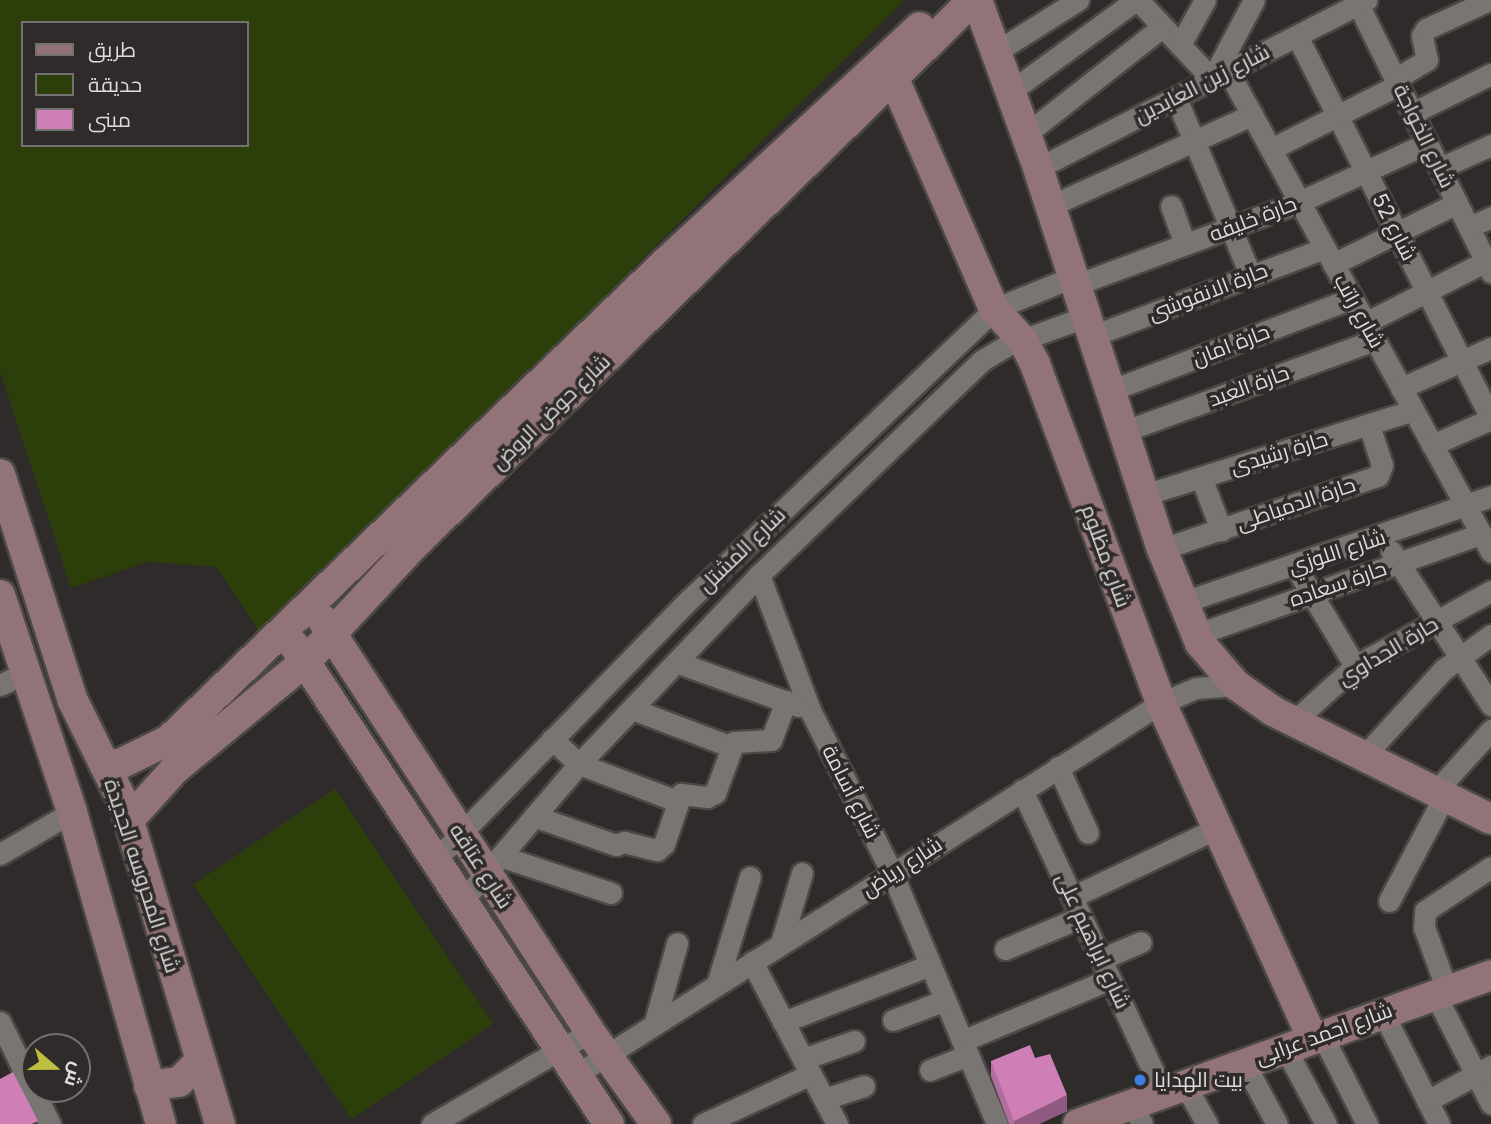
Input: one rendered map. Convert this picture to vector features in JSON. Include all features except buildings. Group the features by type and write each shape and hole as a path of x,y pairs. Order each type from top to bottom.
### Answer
{"street":[{"name":"شارع حوض الروض","path":"104,764 120,764 169,740 313,603 753,197 822,131 949,0"},
{"path":"996,51 1078,0"},
{"path":"1011,91 1137,0"},
{"name":"شارع راتب","path":"1137,0 1180,45 1220,75 1252,115 1486,543"},
{"path":"1180,45 1205,0"},
{"path":"1220,75 1254,0"},
{"path":"1271,149 1338,116 1397,82 1427,60 1422,36 1426,29 1489,0"},
{"name":"شارع زين العابدين","path":"1038,168 1361,1"},
{"name":"شارع الخواجة","path":"1361,1 1397,82 1488,267"},
{"name":"شارع حوض الروض","path":"822,131 894,79 982,3"},
{"path":"982,3 1122,432 1181,603 1195,635 1236,685 1293,722 1491,819"},
{"path":"1026,135 1163,27"},
{"name":"شارع 52","path":"1297,36 1491,419"},
{"path":"1412,113 1491,74"},
{"name":"شارع مظلوم","path":"894,79 994,309 1023,341 1161,703 1307,1040"},
{"path":"1176,98 1197,140 1251,276"},
{"path":"1050,206 1252,115"},
{"name":"حارة خليفه","path":"1074,281 1299,202 1427,143"},
{"path":"1440,168 1491,145"},
{"name":"شارع حوض الروض","path":"128,820 174,771 307,660 414,545 753,197"},
{"name":"حارة الانفوشى","path":"1088,326 1251,276 1329,256 1396,233 1457,203"},
{"path":"1171,206 1185,244"},
{"path":"1469,227 1491,216"},
{"name":"حارة العبد","path":"1122,432 1370,332 1426,292 1488,267"},
{"name":"شارع المشتل","path":"437,858 691,598 994,309 1074,281"},
{"name":"حارة امان","path":"1109,391 1352,298"},
{"name":"شارع المشتل","path":"464,899 579,764 759,575 981,361 1023,341 1088,326"},
{"path":"1401,388 1491,348"},
{"name":"حارة رشيدى","path":"1144,495 1413,410"},
{"path":"1432,445 1491,419"},
{"name":"حارة الدمياطى","path":"1162,549 1378,476 1382,465 1369,425"},
{"name":"شارع المحروسه الجديدة","path":"0,474 68,685 128,820 220,1124"},
{"path":"1201,477 1221,530"},
{"name":"شارع اللوزي","path":"1181,603 1382,537 1466,508 1491,496"},
{"path":"1382,537 1491,705"},
{"name":"حارة سعاده","path":"1195,635 1398,563 1486,543"},
{"path":"1295,566 1309,594 1355,666"},
{"name":"شارع أسامة","path":"759,575 810,710 892,873 997,1124"},
{"name":"حارة الجداوي","path":"1293,722 1355,666 1491,591"},
{"path":"0,595 12,679 35,702 72,812 160,1124"},
{"path":"691,598 713,623"},
{"name":"شارع عتاقه","path":"313,603 460,834 493,864 598,1043 656,1124"},
{"name":"شارع عتاقه","path":"283,631 307,660 609,1124"},
{"path":"1363,757 1458,657 1491,635"},
{"path":"676,662 810,710"},
{"path":"35,702 68,685"},
{"name":"شارع رياض","path":"432,1124 561,1049 598,1043 654,1025 1161,703 1196,688 1236,685"},
{"path":"534,816 616,845 624,842 653,850 664,844 677,801 684,792 707,797 715,793 732,747 740,738 763,744 771,740 786,701"},
{"path":"632,709 732,747"},
{"path":"1389,901 1440,794 1491,730"},
{"path":"552,739 579,764 677,801"},
{"path":"1058,767 1088,833"},
{"name":"شارع ابراهيم على","path":"1022,790 1110,979 1174,1089 1207,1124"},
{"path":"0,854 72,812"},
{"path":"1072,897 1217,828"},
{"path":"493,864 611,893"},
{"path":"1491,867 1436,900 1423,919 1441,992 1483,1070 1491,1104"},
{"path":"781,943 802,873"},
{"path":"717,984 750,877"},
{"path":"1005,949 1081,918"},
{"path":"1101,959 1141,942"},
{"path":"654,1025 677,943"},
{"path":"752,962 837,1124"},
{"path":"783,1022 930,965"},
{"name":"شارع احمد عرابى","path":"1078,1124 1137,1114 1174,1089 1491,975"},
{"path":"930,1070 965,1048 1110,979"},
{"path":"893,1020 945,1000"},
{"path":"1383,1013 1439,1124"},
{"path":"3,1036 50,1124"},
{"path":"1307,1040 1326,1124"},
{"path":"1307,1040 1367,1124"},
{"path":"703,1124 854,1041"},
{"name":"شارع رياض","path":"577,1074 598,1043"},
{"path":"149,1086 179,1082 200,1061"},
{"path":"1244,1063 1277,1124"},
{"path":"1427,1101 1483,1070"},
{"path":"824,1099 864,1086"}],"green space":[{"path":"0,0 905,0 261,635 217,567 148,562 71,588 0,371"},
{"path":"335,789 493,1024 351,1119 193,885"}],"place":[{"name":"بيت الهدايا","path":"1140,1080"}]}
